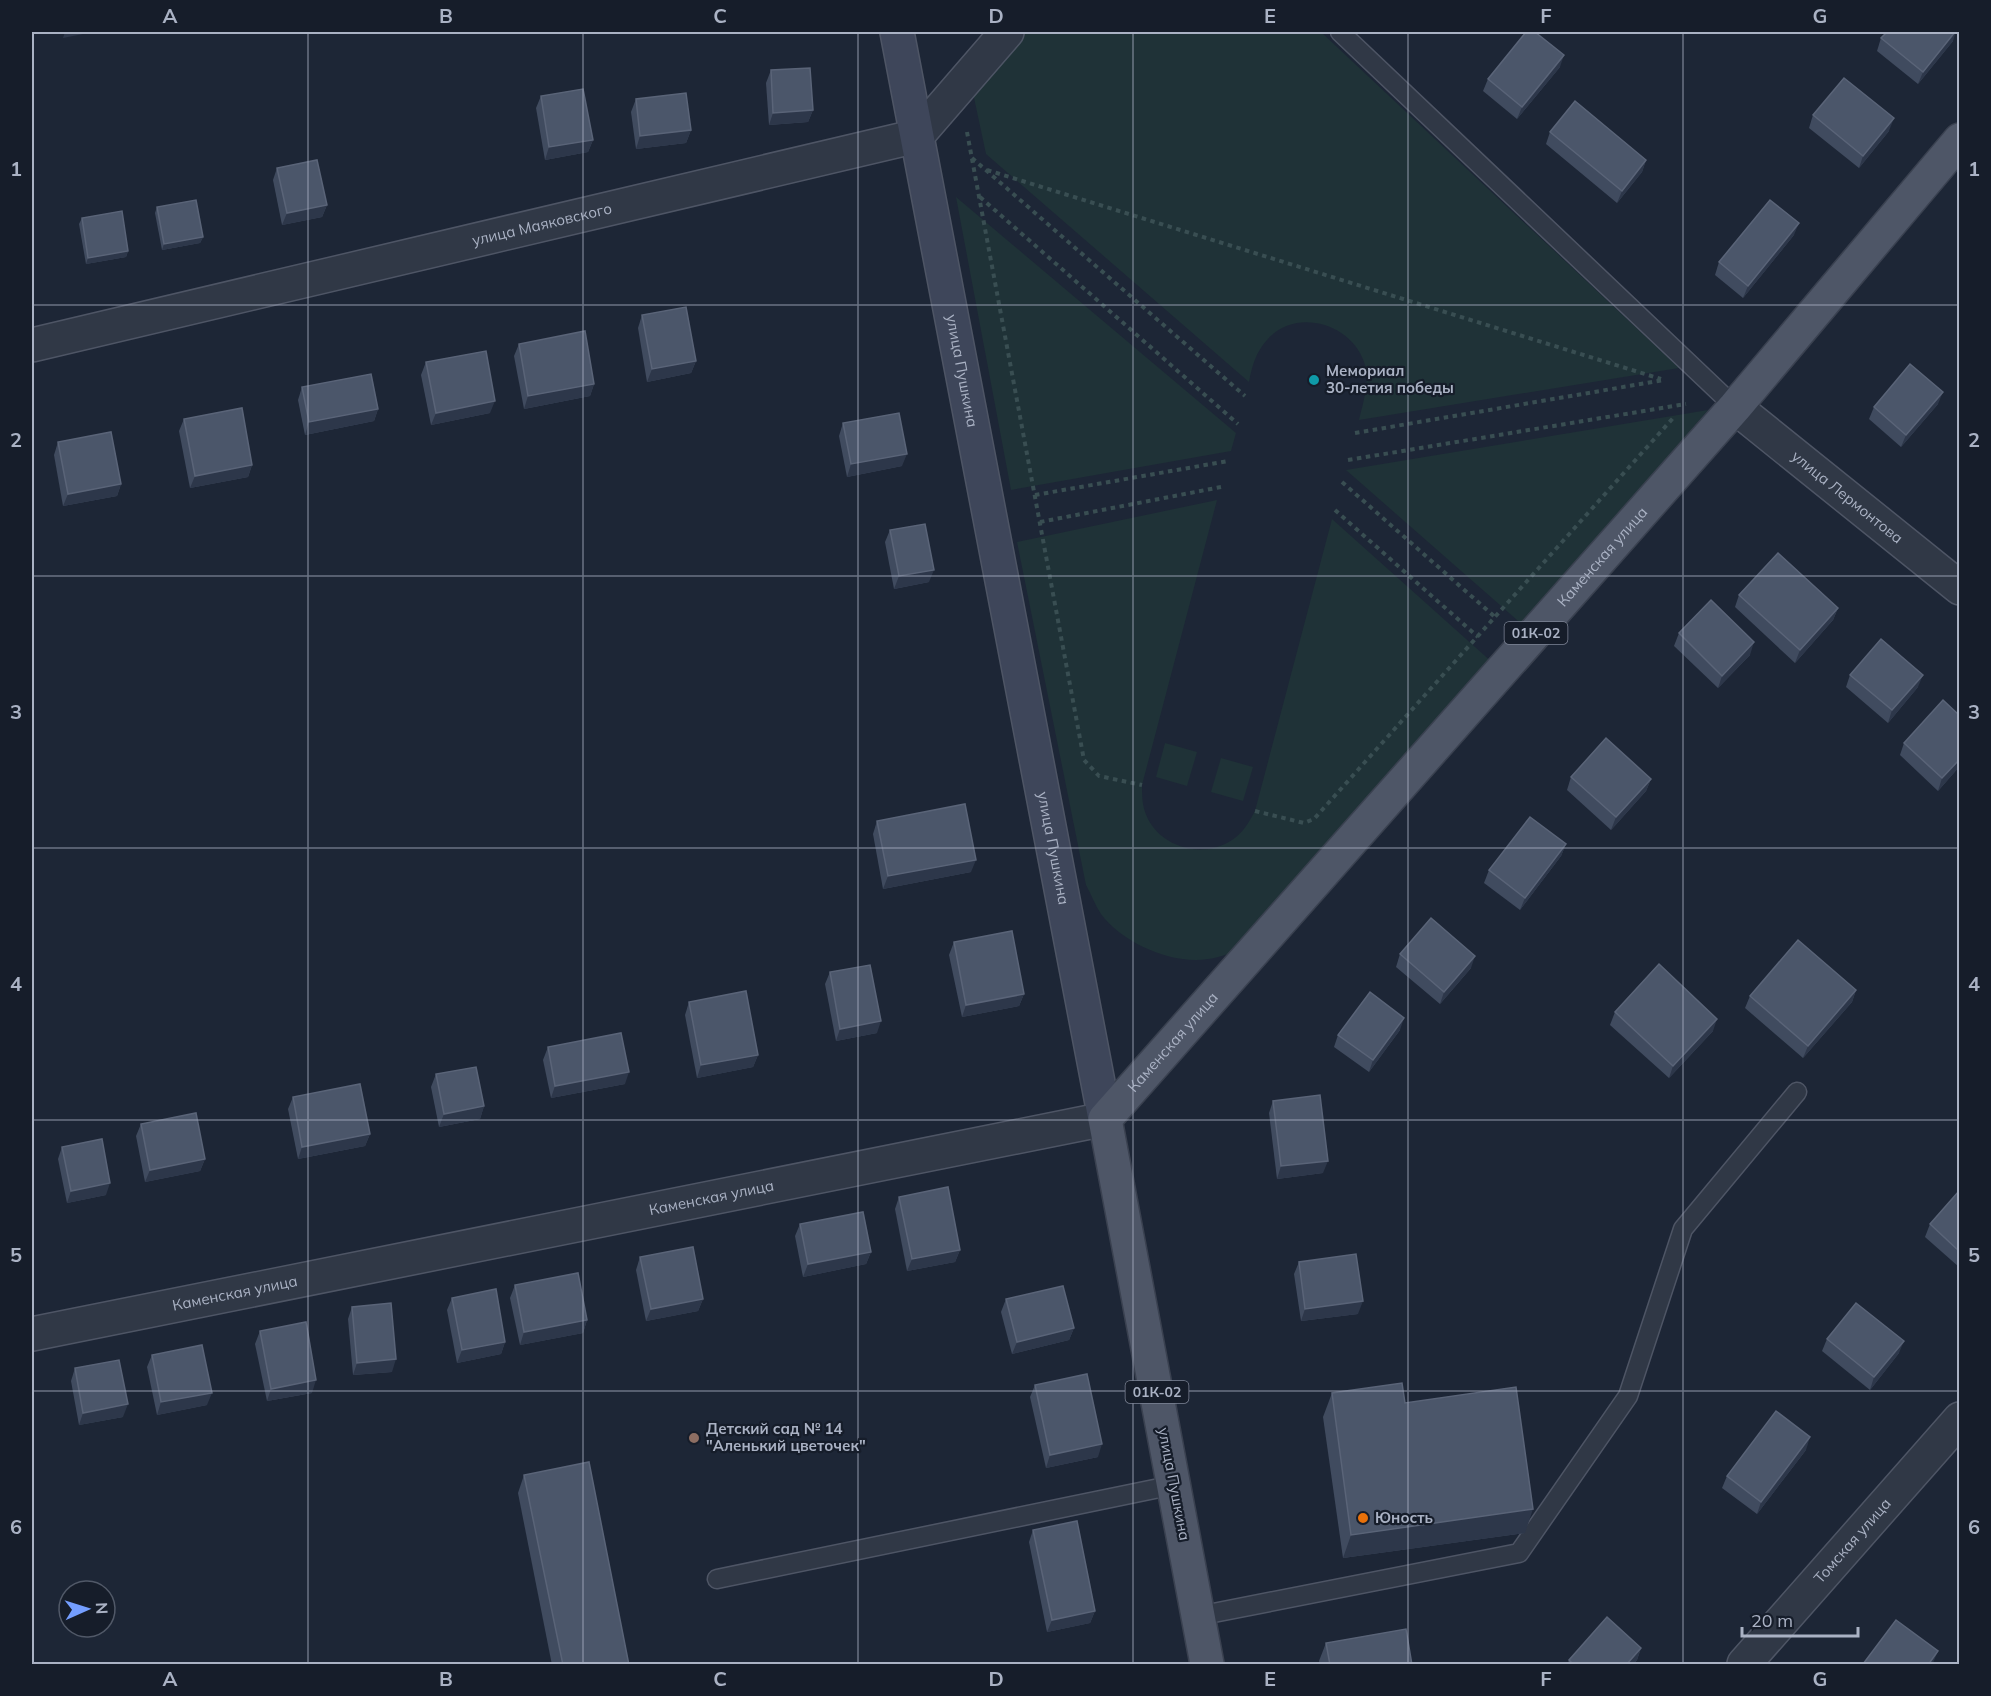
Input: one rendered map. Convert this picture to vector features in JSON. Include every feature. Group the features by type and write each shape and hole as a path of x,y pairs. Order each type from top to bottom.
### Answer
{"main road":[{"name":"Каменская улица","path":"1106,1119 1517,654 1730,402 1959,140"},
{"name":"улица Пушкина","path":"1106,1119 1207,1665"}],"street":[{"name":"улица Пушкина","path":"897,32 1106,1119"},
{"path":"917,136 1007,32"},
{"name":"улица Маяковского","path":"32,345 917,136"},
{"name":"улица Лермонтова","path":"1730,402 1959,588"},
{"name":"Каменская улица","path":"32,1334 1106,1119"},
{"name":"Томская улица","path":"1744,1665 1959,1419"}],"lane":[{"path":"1340,32 1730,402"},
{"path":"1198,1616 1519,1553 1628,1396 1683,1229 1797,1092"},
{"path":"717,1579 1174,1485"}],"path":[{"path":"958,87 1084,760 1099,776 1142,785"},
{"path":"972,157 1245,396"},
{"path":"987,170 1664,380"},
{"path":"979,197 1238,424"},
{"path":"1355,433 1700,373"},
{"path":"1348,460 1684,405 1730,402"},
{"path":"1255,811 1304,824 1314,819 1684,405"},
{"path":"1035,495 1228,461"},
{"path":"1342,482 1495,616 1517,654"},
{"path":"1040,522 1221,487"},
{"path":"1335,510 1477,637 1517,654"}],"green space":[{"path":"1026,32 1321,32 1679,368 1359,420 1366,391 1367,376 1364,362 1347,337 1335,329 1307,322 1292,324 1279,330 1267,340 1255,360 1249,382 986,154 973,93"},
{"path":"956,197 1236,433 1231,451 1011,490"},
{"path":"1708,410 1525,627 1346,470"},
{"path":"1217,500 1142,785 1143,804 1147,818 1155,830 1166,839 1191,849 1219,846 1239,834 1255,811 1332,519 1494,664 1240,950 1216,958 1194,960 1179,959 1149,950 1122,934 1101,914 1086,885 1017,542"},
{"path":"1165,743 1197,752 1187,786 1156,777"},
{"path":"1221,758 1253,767 1243,801 1211,792"}],"building":[{"path":"1526,32 1535,32 1564,55 1522,107 1488,79"},
{"path":"1887,32 1955,32 1923,72 1881,38"},
{"path":"810,68 813,110 773,113 771,70"},
{"path":"1844,78 1894,118 1863,156 1813,115"},
{"path":"583,89 593,140 549,147 541,96"},
{"path":"686,93 691,130 640,136 636,99"},
{"path":"1575,101 1646,160 1622,191 1550,132"},
{"path":"317,160 327,205 287,213 277,168"},
{"path":"196,200 203,237 164,244 157,207"},
{"path":"1770,200 1799,223 1748,286 1719,262"},
{"path":"122,211 128,251 88,258 82,218"},
{"path":"686,307 696,361 652,369 642,315"},
{"path":"585,331 594,384 528,396 519,344"},
{"path":"486,351 495,401 436,413 426,362"},
{"path":"1910,364 1943,392 1906,435 1874,407"},
{"path":"371,374 378,409 309,422 302,387"},
{"path":"242,408 252,465 195,476 184,419"},
{"path":"899,413 907,454 851,464 843,423"},
{"path":"111,432 121,484 68,494 58,442"},
{"path":"925,524 934,570 899,576 890,530"},
{"path":"1778,553 1838,608 1800,650 1739,595"},
{"path":"1711,600 1754,642 1722,676 1679,633"},
{"path":"1881,639 1923,675 1892,710 1850,675"},
{"path":"1943,700 1959,715 1959,760 1942,778 1904,743"},
{"path":"1606,738 1651,779 1616,817 1571,777"},
{"path":"965,804 976,860 888,876 877,821"},
{"path":"1530,817 1566,844 1525,898 1489,870"},
{"path":"1431,918 1475,956 1444,992 1400,954"},
{"path":"1012,931 1024,994 966,1005 954,942"},
{"path":"1798,940 1856,990 1808,1046 1750,996"},
{"path":"1659,964 1717,1019 1673,1066 1615,1012"},
{"path":"870,965 881,1021 840,1029 830,972"},
{"path":"746,991 758,1055 701,1065 689,1002"},
{"path":"1370,992 1404,1018 1373,1060 1338,1035"},
{"path":"621,1033 629,1072 555,1086 548,1047"},
{"path":"476,1067 484,1106 444,1114 436,1074"},
{"path":"360,1084 370,1134 302,1147 293,1097"},
{"path":"1320,1095 1328,1161 1281,1166 1273,1101"},
{"path":"196,1113 205,1159 150,1170 141,1124"},
{"path":"102,1139 110,1183 71,1191 62,1147"},
{"path":"948,1187 960,1250 912,1259 899,1197"},
{"path":"1959,1191 1959,1251 1930,1224"},
{"path":"863,1212 871,1252 808,1264 800,1224"},
{"path":"693,1247 703,1299 651,1309 640,1257"},
{"path":"1356,1254 1363,1301 1305,1309 1299,1262"},
{"path":"578,1273 587,1320 524,1332 515,1285"},
{"path":"1063,1286 1074,1328 1017,1342 1006,1299"},
{"path":"496,1289 505,1342 462,1350 452,1298"},
{"path":"391,1303 396,1359 357,1363 352,1307"},
{"path":"1856,1303 1904,1341 1874,1377 1827,1339"},
{"path":"306,1322 316,1380 271,1389 260,1331"},
{"path":"202,1345 212,1393 161,1402 152,1355"},
{"path":"119,1360 128,1404 83,1413 75,1368"},
{"path":"1087,1374 1102,1444 1050,1455 1035,1385"},
{"path":"1402,1383 1405,1403 1516,1387 1533,1509 1351,1535 1332,1393"},
{"path":"1776,1411 1810,1437 1761,1502 1727,1476"},
{"path":"589,1462 629,1665 563,1665 524,1475"},
{"path":"1077,1521 1095,1611 1052,1620 1033,1530"},
{"path":"1607,1617 1641,1648 1626,1665 1574,1665 1569,1660"},
{"path":"1896,1620 1938,1651 1928,1665 1863,1664"},
{"path":"1406,1629 1412,1665 1330,1665 1326,1643"}],"place":[{"name":"Мемориал 30-летия победы","path":"1314,380"},
{"name":"Детский сад № 14 \"Аленький цветочек\"","path":"694,1438"},
{"name":"Юность","path":"1363,1518"}]}
